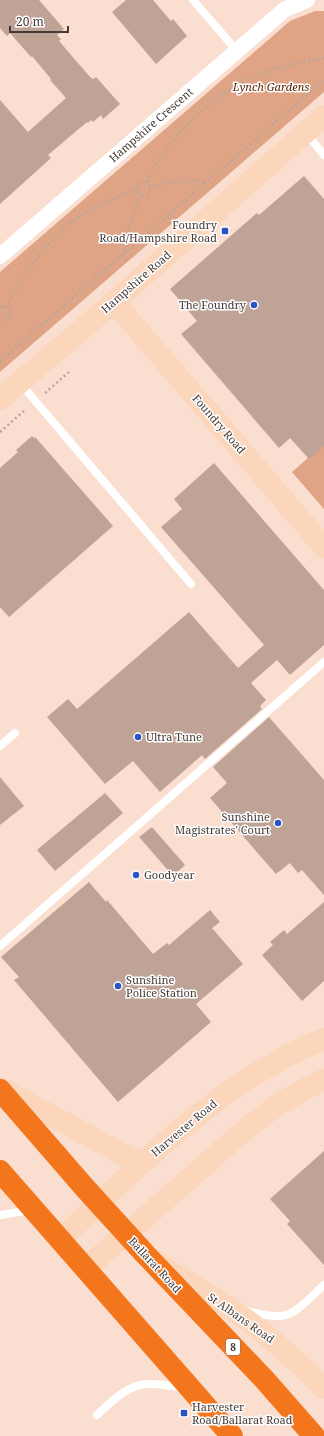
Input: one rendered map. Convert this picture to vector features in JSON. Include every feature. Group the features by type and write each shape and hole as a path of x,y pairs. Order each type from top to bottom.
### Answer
{"highway":[{"name":"Ballarat Road","path":"0,1089 149,1259 264,1379 314,1436"},
{"path":"0,1171 232,1436"}],"street":[{"name":"Hampshire Crescent","path":"0,256 284,10 306,0"},
{"name":"Hampshire Road","path":"0,399 114,302 324,116"},
{"name":"Foundry Road","path":"114,302 324,547"},
{"name":"Harvester Road","path":"60,1240 142,1164 223,1095 274,1063 324,1041"},
{"path":"85,1269 171,1195 229,1142 275,1106 310,1086 324,1080"},
{"path":"0,1089 142,1164"},
{"name":"St Albans Road","path":"149,1259 231,1309 278,1344 324,1388"}],"lane":[{"path":"193,0 237,51"},
{"path":"306,132 324,155"},
{"path":"20,382 191,584"},
{"path":"0,946 324,662"},
{"path":"0,746 15,733"},
{"path":"0,1215 34,1210"},
{"path":"231,1309 271,1316 285,1316 297,1309 324,1285"},
{"path":"97,1414 120,1395 138,1386 152,1384 190,1389"}],"path":[{"path":"146,182 154,166 174,138 202,111 226,92 256,76 302,62 324,58"},
{"path":"0,361 324,80"},
{"path":"136,190 141,194 147,193 149,188 161,184 196,180 206,183"},
{"path":"136,190 138,183 142,181 146,182"},
{"path":"146,182 149,188"},
{"path":"7,307 24,275 52,240 69,225 96,207 136,190"},
{"path":"125,252 128,228 141,194"},
{"path":"0,308 3,306 7,307"},
{"path":"0,318 6,320 10,317 11,313 7,307"}],"green space":[{"name":"Lynch Gardens","path":"315,11 324,11 324,92 0,372 0,272 290,21"},
{"path":"324,444 324,509 292,472"}],"building":[{"path":"0,0 39,0 64,29 57,35 61,39 59,41 90,77 93,79 96,77 120,104 103,119 101,115 93,122 91,120 88,123 87,122 48,155 51,158 0,204 0,100 28,132 66,98 32,56 31,57 10,33 7,36 0,28"},
{"path":"126,0 153,0 171,21 173,19 187,36 156,64 112,12"},
{"name":"The Foundry","path":"304,176 324,199 324,446 309,459 290,438 279,448 181,334 197,321 170,289 257,213 259,215"},
{"path":"32,436 34,438 35,437 113,526 9,617 0,607 0,468 18,452 16,450"},
{"path":"214,463 324,590 324,645 290,675 277,660 251,683 266,700 260,706 262,709 205,759 202,755 160,792 133,761 105,784 47,717 68,699 77,709 189,612 238,668 264,645 161,527 182,509 174,499"},
{"name":"Sunshine Magistrates' Court","path":"269,717 324,780 324,895 302,870 298,873 290,863 276,874 210,798 227,783 213,767"},
{"path":"0,777 24,806 0,825"},
{"path":"105,793 123,813 55,871 37,850"},
{"path":"152,827 185,865 173,876 139,837"},
{"name":"Sunshine Police Station","path":"89,882 106,902 107,900 153,954 167,943 169,945 210,910 220,922 212,928 243,964 196,1004 211,1022 118,1102 14,980 19,977 1,957"},
{"path":"324,902 324,981 302,1001 262,955 273,945 270,942 284,930 287,934"},
{"path":"324,1151 324,1265 287,1224 290,1221 270,1199"}],"place":[{"name":"Foundry Road/Hampshire Road","path":"225,231"},
{"name":"The Foundry","path":"254,305"},
{"name":"Ultra Tune","path":"138,737"},
{"name":"Sunshine Magistrates' Court","path":"278,823"},
{"name":"Goodyear","path":"136,875"},
{"name":"Sunshine Police Station","path":"118,986"},
{"name":"Harvester Road/Ballarat Road","path":"184,1413"}]}
